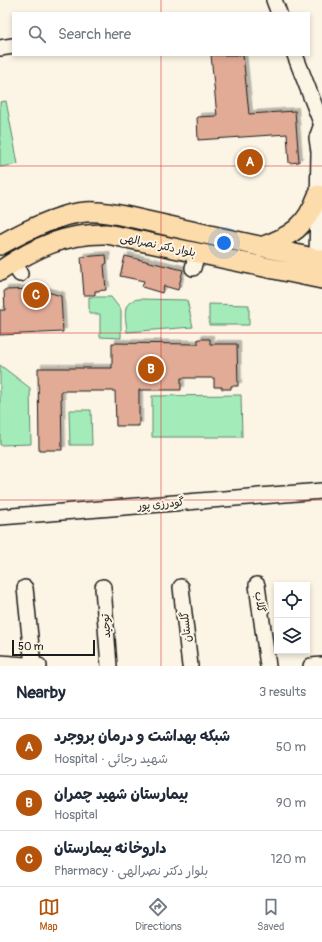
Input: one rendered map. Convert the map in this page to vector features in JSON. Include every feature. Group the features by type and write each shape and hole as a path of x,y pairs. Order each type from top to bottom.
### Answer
{"main road":[{"path":"261,247 285,237 300,226 310,214 318,195"},
{"name":"بلوار دکتر نصرالهی","path":"2,245 16,236 48,222 86,212 98,212 213,230 261,247 320,263"},
{"name":"بلوار دکتر نصرالهی","path":"11,269 36,249 62,239 87,234 107,234 195,260 322,279"},
{"path":"2,245 11,269"}],"street":[{"path":"274,0 279,12"},
{"path":"0,48 12,46"},
{"path":"295,56 322,125 318,138 320,263"},
{"name":"گودرزی پور","path":"0,517 322,491"},
{"name":"گلاب","path":"257,585 268,666"},
{"name":"توحید","path":"103,587 109,666"},
{"name":"گلستان","path":"181,587 190,666"},
{"path":"25,588 33,666"},
{"path":"0,663 39,666"},
{"path":"311,666 322,665"}],"green space":[{"path":"6,101 18,164 0,167 0,102"},
{"path":"89,297 111,297 121,310 121,338 100,337 100,314 89,314"},
{"path":"133,300 187,300 193,327 127,332 125,316 127,307"},
{"path":"209,304 249,305 249,325 209,325"},
{"path":"0,365 30,388 31,444 0,445"},
{"path":"241,395 242,437 152,437 152,396"},
{"path":"69,410 91,410 92,445 70,445"}],"building":[{"path":"211,56 243,56 249,114 295,111 299,162 289,163 287,134 198,140 197,117 217,116"},
{"path":"106,255 107,263 104,265 106,290 95,291 95,295 84,295 81,257"},
{"path":"125,256 183,270 178,290 164,286 162,293 142,287 144,281 120,276"},
{"path":"38,289 61,296 63,332 0,335 0,310 5,310 4,290"},
{"path":"198,339 210,339 210,344 237,344 238,386 231,386 231,389 222,389 222,387 214,387 214,378 181,378 181,390 139,390 139,426 116,426 115,391 61,391 62,450 39,450 38,368 112,368 112,343 198,344"}],"place":[{"name":"شبکه بهداشت و درمان بروجرد","path":"250,162"},
{"name":"داروخانه بیمارستان","path":"36,295"},
{"name":"بیمارستان شهید چمران","path":"151,369"}]}
